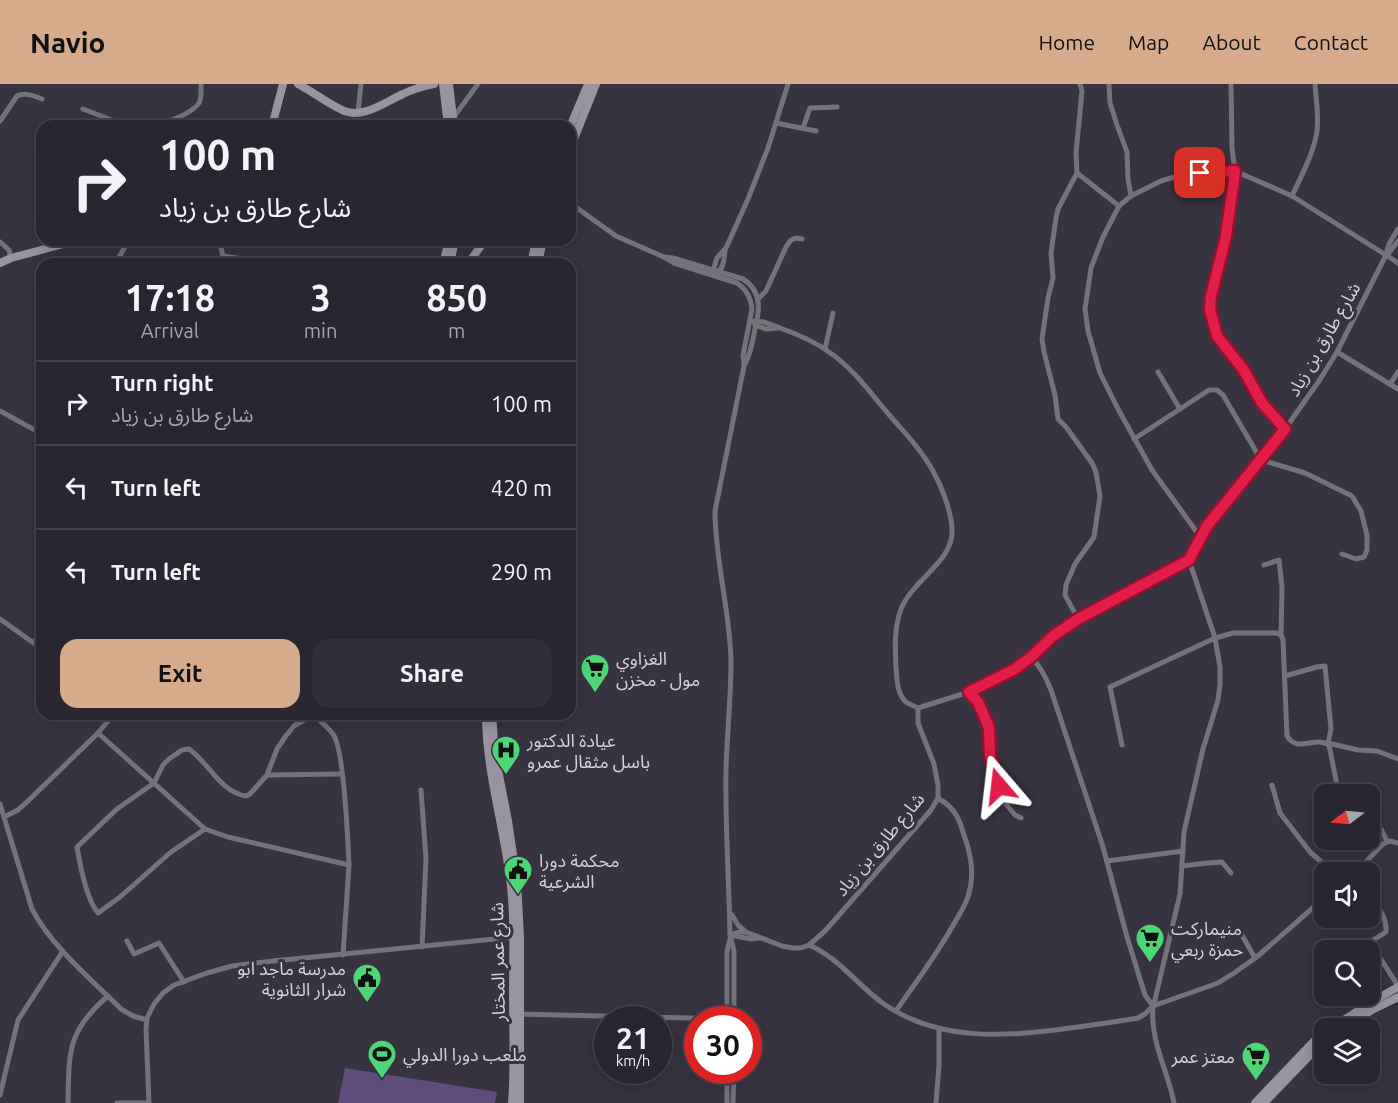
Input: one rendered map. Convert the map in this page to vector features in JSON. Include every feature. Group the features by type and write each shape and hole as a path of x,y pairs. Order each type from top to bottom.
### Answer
{"street":[{"path":"171,120 200,102 201,84"},
{"path":"274,120 284,84"},
{"path":"358,112 361,84"},
{"path":"405,93 417,84"},
{"path":"300,85 344,112 358,112 378,107 405,93 434,84"},
{"path":"443,84 447,120"},
{"path":"449,84 454,120"},
{"path":"455,120 478,84"},
{"path":"573,120 588,84"},
{"path":"576,134 596,84"},
{"path":"714,277 720,272 726,248 768,148 788,84"},
{"path":"1078,619 1065,595 1066,585 1075,564 1094,537 1100,490 1092,463 1058,419 1042,339 1053,278 1051,253 1056,218 1058,209 1077,173 1076,153 1082,91 1080,84"},
{"path":"1109,84 1110,103 1127,152 1131,196"},
{"path":"1231,84 1232,148 1235,171 1226,236 1211,296 1210,310 1217,336 1243,369 1262,403 1285,429"},
{"path":"1292,196 1317,132 1314,84"},
{"path":"0,121 17,96 29,94 42,99"},
{"path":"569,120 579,107"},
{"path":"803,128 810,108 837,108"},
{"path":"83,109 111,120"},
{"path":"776,123 816,131"},
{"path":"1201,538 1152,470 1134,439 1100,373 1088,331 1086,309 1091,268 1102,237 1119,206 1131,196 1161,181 1188,173 1235,171 1292,196 1398,263"},
{"path":"1077,173 1119,206"},
{"path":"576,207 616,236 674,263 737,283 743,287 751,302 750,322 743,355 744,366 715,511 717,551 729,629 731,661 726,771 730,912 727,951 728,1006"},
{"path":"1386,255 1389,244 1398,229"},
{"path":"758,299 766,291 790,240 802,239"},
{"path":"1386,255 1398,241"},
{"path":"0,242 9,250 10,258"},
{"path":"0,263 10,258 55,246"},
{"path":"220,246 223,256 237,258"},
{"path":"714,277 712,269 717,258 726,248"},
{"name":"شارع طارق بن زياد","path":"1189,560 1207,526 1285,429 1319,381 1386,255"},
{"path":"664,257 743,279 752,286 759,305 750,356 744,366"},
{"path":"825,349 833,313"},
{"path":"750,322 782,328 810,340 847,367 923,455 938,481 950,516 952,533 948,550 909,595 897,622 895,639 897,681 904,701 918,708 969,692 1015,669 1053,636 1078,619 1189,560 1215,638 1220,674 1219,693 1185,832 1177,911 1154,1006 1155,1038 1174,1103"},
{"path":"1336,352 1398,389"},
{"path":"1158,372 1180,409"},
{"path":"1390,384 1398,372"},
{"path":"1134,439 1209,390 1217,390 1223,395 1261,460 1305,473 1352,496 1361,511 1367,535 1367,550 1364,557 1356,558 1342,554"},
{"path":"0,411 36,431"},
{"path":"1264,565 1279,561 1282,587 1281,636 1288,737 1296,744 1322,741 1358,750 1377,751 1398,759"},
{"path":"0,619 34,642 36,639"},
{"path":"1122,745 1110,687 1215,638 1233,633 1275,632 1281,636"},
{"path":"1031,657 1039,665 1051,690 1107,861 1145,995 1154,1006"},
{"path":"1285,676 1325,666 1331,729 1328,743 1337,784"},
{"path":"969,692 978,702 988,725 990,756 1003,795 1009,809 1021,818"},
{"name":"شارع طارق بن زياد","path":"809,945 825,931 931,810 938,798 934,764 918,723 918,708"},
{"path":"4,817 27,802 109,720"},
{"path":"205,829 171,852 120,897 98,913 94,909 87,891 77,848 117,809 154,783 166,761 187,748 232,791 246,796 267,775 277,749 285,737 294,726 303,720"},
{"path":"318,720 334,735 342,774 349,865 343,955"},
{"name":"شارع عمر المختار","path":"486,720 488,750 507,851 516,937"},
{"name":"شارع عمر المختار","path":"492,720 495,754 517,881 520,1103"},
{"path":"98,733 205,829 228,837 349,865"},
{"path":"267,775 342,774"},
{"path":"1272,785 1280,813 1310,852 1321,862"},
{"path":"421,790 426,859 422,946"},
{"path":"896,1011 948,935 969,894 971,863 969,848 956,814 949,805 938,798"},
{"path":"0,804 38,922 63,951 121,1009 147,1020"},
{"path":"1380,828 1387,842"},
{"path":"1366,862 1383,844 1390,841 1398,843"},
{"path":"1107,861 1183,851"},
{"path":"1182,866 1222,862 1231,873"},
{"path":"730,935 739,932 792,948 809,945 828,955 884,1004 914,1021 939,1029 969,1034 1033,1034 1138,1018 1154,1006 1218,983 1255,958 1314,907"},
{"path":"730,912 746,935"},
{"path":"1347,1018 1398,986 1370,942 1386,932 1387,924 1380,912"},
{"path":"1239,930 1255,958"},
{"path":"730,935 734,951 734,1006"},
{"path":"734,951 736,945 746,935"},
{"path":"117,1103 149,1103 147,1020 154,1004 174,985 232,966 516,937"},
{"path":"127,941 134,954 159,943 184,982"},
{"path":"0,1095 18,1020 63,951"},
{"path":"68,1103 72,1045 82,1022 108,996"},
{"path":"1359,1018 1398,997"},
{"path":"517,1014 684,1019"},
{"name":"شارع عمر المختار","path":"512,1103 517,1014"},
{"path":"936,1103 939,1029"},
{"path":"1255,1103 1314,1041"},
{"path":"1264,1103 1314,1051"},
{"path":"727,1103 728,1084"},
{"path":"733,1103 734,1084"}],"shaded area":[{"name":"ملعب دورا الدولي","path":"345,1068 497,1092 495,1103 338,1103"}],"place":[{"name":"الغزاوي مول - مخزن","path":"595,694"},
{"name":"عيادة الدكتور باسل مثقال عمرو","path":"506,776"},
{"name":"محكمة دورا الشرعية","path":"518,896"},
{"name":"منيماركت حمزة ربعي","path":"1150,964"},
{"name":"مدرسة ماجد ابو شرار الثانوية","path":"367,1004"},
{"name":"ملعب دورا الدولي","path":"382,1080"},
{"name":"معتز عمر","path":"1256,1082"}],"route":[{"path":"999,786 990,756 988,725 978,702 969,692 1015,669 1053,636 1078,619 1189,560 1207,526 1285,429 1262,403 1243,369 1217,336 1213,324 1210,310 1211,296 1226,236 1235,171 1200,173"}]}
